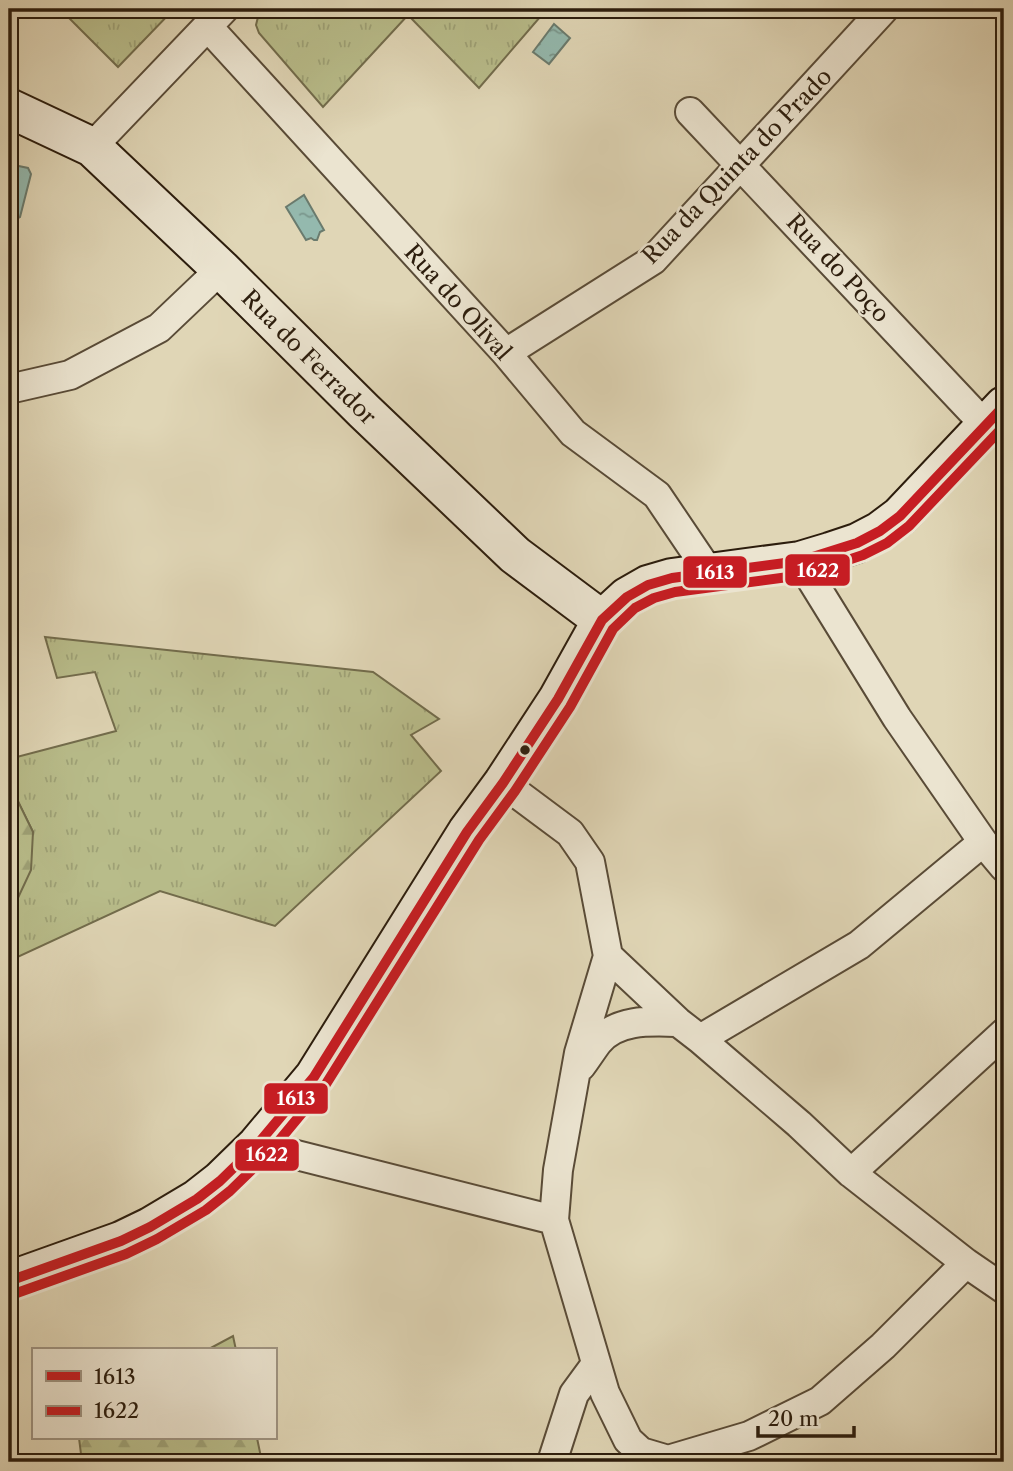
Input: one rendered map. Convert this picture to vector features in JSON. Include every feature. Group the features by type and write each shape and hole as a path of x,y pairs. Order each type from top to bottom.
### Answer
{"main road":[{"name":"Rua do Ferrador","path":"9,108 92,147 515,555 602,620"},
{"path":"9,1281 121,1241 172,1215 220,1181 257,1145 314,1077 467,832 558,699 602,620 627,597 648,585 672,578 800,561 857,543 900,516 995,415"}],"street":[{"name":"Rua da Quinta do Prado","path":"506,354 653,260 884,9"},
{"path":"92,147 216,18"},
{"name":"Rua do Olival","path":"216,18 573,433 657,495 709,572"},
{"name":"Rua do Poço","path":"690,112 995,415"},
{"path":"9,389 70,375 159,328 221,269"},
{"path":"800,561 897,718 983,842 1004,867"},
{"path":"503,783 570,833 590,862 608,956 579,1053 558,1170 554,1220 605,1393 628,1440 641,1452 668,1460 749,1436 820,1401 883,1346 966,1263"},
{"path":"700,1039 859,945 983,842"},
{"path":"608,956 678,1023 799,1124 851,1173 966,1263 1004,1289"},
{"path":"576,1074 599,1040 617,1027 648,1021 678,1023"},
{"path":"851,1173 1004,1033"},
{"path":"257,1145 554,1220"},
{"path":"552,1462 574,1394 596,1364"}],"green space":[{"path":"60,9 174,9 118,67"},
{"path":"260,9 547,9 479,88 408,15 323,107 259,33 256,25"},
{"path":"45,637 373,672 439,719 411,735 441,771 275,926 160,891 9,961 9,904 17,900 33,832 9,783 9,759 116,731 95,672 57,678"},
{"path":"9,783 33,832 31,870 17,900 9,904"},
{"path":"233,1336 236,1348 211,1348"},
{"path":"79,1440 257,1440 262,1462 82,1462"}],"water":[{"path":"554,24 570,38 549,64 533,52"},
{"path":"9,164 28,168 31,174 20,217 14,220 9,219"},
{"path":"304,195 324,230 320,232 317,240 306,240 286,207"}],"transit line":[{"name":"1613","path":"9,1281 121,1241 150,1227 197,1199 257,1145 314,1077 467,832 558,699 602,620 627,597 648,585 672,578 800,561 857,543 900,516 1004,406"},
{"name":"1622","path":"14,1294 126,1254 157,1239 206,1210 268,1154 326,1084 479,840 570,707 613,629 635,608 654,598 675,592 803,575 863,555 887,543 909,526 1004,426"}]}
